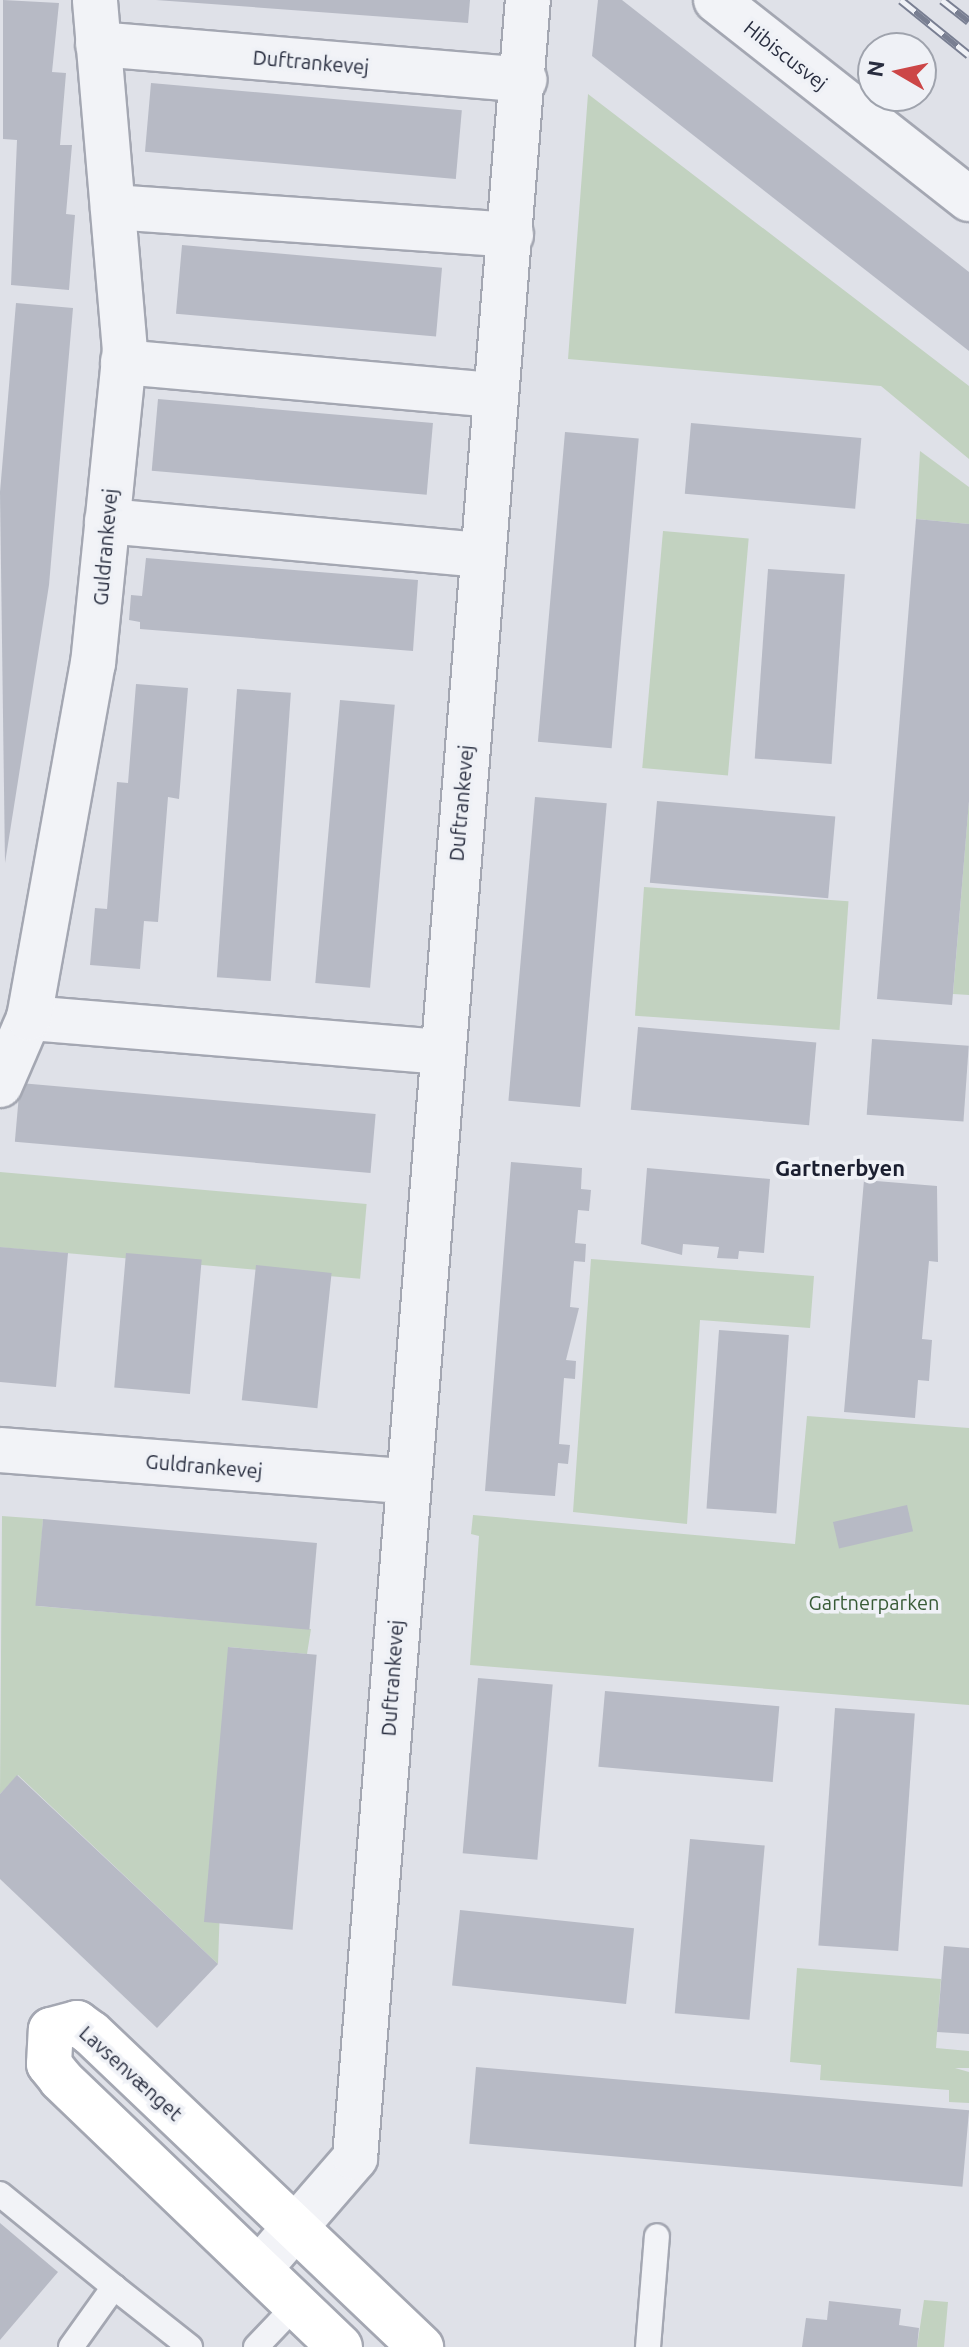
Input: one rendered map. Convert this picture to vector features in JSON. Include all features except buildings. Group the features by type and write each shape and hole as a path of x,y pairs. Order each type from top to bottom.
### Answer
{"street":[{"name":"Guldrankevej","path":"0,1085 29,1018 93,664 123,362 95,0"},
{"name":"Duftrankevej","path":"259,2269 355,2158 440,1052 524,80 528,0"},
{"name":"Hibiscusvej","path":"716,0 969,199"},
{"name":"Duftrankevej","path":"98,44 524,80"},
{"path":"113,207 511,235"},
{"path":"123,362 496,395"},
{"path":"107,521 482,555"},
{"path":"29,1018 440,1052"},
{"name":"Guldrankevej","path":"0,1450 407,1481"},
{"name":"Lavsenvænget","path":"340,2347 61,2079 49,2064 51,2030 77,2023 91,2033 421,2347"}],"lane":[{"path":"0,2194 190,2347"},
{"path":"648,2347 657,2236"},
{"path":"71,2347 114,2287"},
{"path":"259,2344 296,2305"}],"green space":[{"path":"588,94 969,386 969,459 881,386 568,359"},
{"path":"920,451 969,487 969,524 916,519"},
{"path":"663,531 749,538 728,776 642,768"},
{"path":"969,800 969,995 953,994"},
{"path":"644,887 849,901 840,1030 635,1016"},
{"path":"0,1172 367,1204 360,1279 0,1247"},
{"path":"591,1259 814,1276 810,1328 700,1320 687,1524 573,1512"},
{"name":"Gartnerparken","path":"807,1416 969,1428 969,1705 470,1665 479,1536 471,1534 473,1515 795,1544"},
{"path":"2,1516 43,1519 37,1606 311,1629 307,1654 229,1647 218,1964 18,1775 0,1794"},
{"path":"797,1968 941,1979 936,2048 969,2051 969,2068 955,2068 969,2072 969,2103 949,2102 949,2090 820,2080 821,2065 790,2062"},
{"path":"924,2300 948,2302 944,2347 917,2347"}],"railway":[{"path":"901,0 969,55"},
{"path":"942,0 969,21"}],"district":[{"name":"Gartnerbyen","path":"840,1168"}]}
